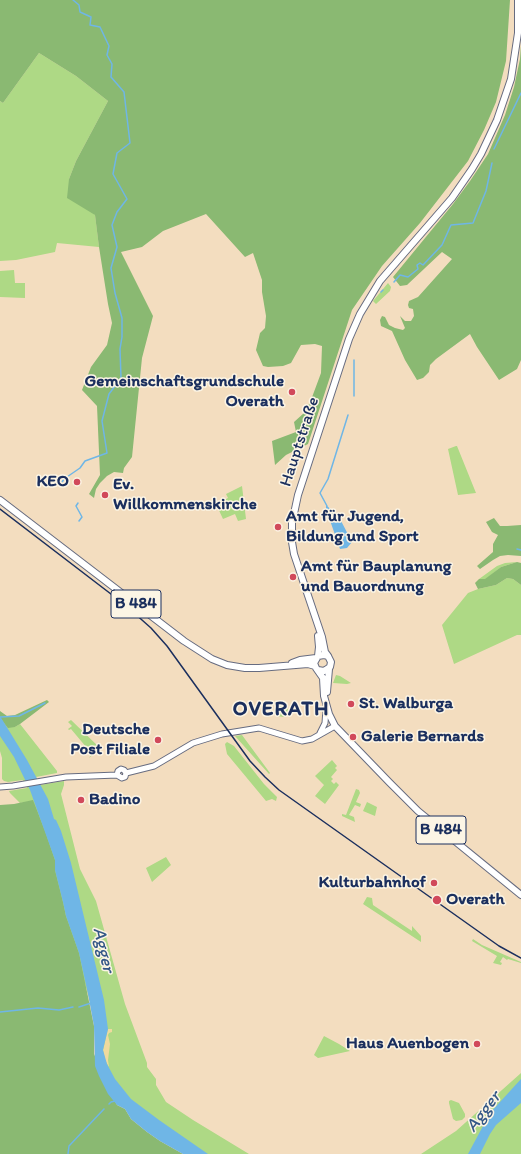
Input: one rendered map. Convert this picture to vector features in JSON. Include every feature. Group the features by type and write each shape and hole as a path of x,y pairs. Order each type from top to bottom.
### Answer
{"main road":[{"name":"Hauptstraße","path":"328,656 294,554 292,527 295,506 311,451 349,339 367,301 387,272 452,198 481,154 501,112 511,79 518,33 518,0"},
{"name":"B 484","path":"0,500 202,653 226,664 245,668 308,664 324,671 329,669"},
{"name":"Hauptstraße","path":"317,657 319,630"},
{"name":"B 484","path":"288,665 300,660 324,655 328,656"},
{"path":"326,703 331,662 328,656"},
{"name":"B 484","path":"317,657 316,668 323,678 324,696 329,714 335,726 418,811 521,895"}],"street":[{"path":"318,736 326,723 326,703"},
{"path":"0,787 72,777 117,775 122,778 125,777 126,773 154,766 198,740 232,732 259,728 302,741 308,741 335,726"}],"green space":[{"path":"0,0 510,0 506,61 496,102 484,130 468,161 420,223 382,266 352,310 308,444 286,455 275,465 272,441 296,432 294,422 304,413 311,400 321,373 322,346 315,344 301,345 291,363 283,366 263,366 256,350 260,333 265,328 266,316 262,292 262,280 253,253 245,257 206,214 163,231 142,247 121,252 153,316 142,358 132,457 124,468 123,473 114,472 100,483 96,489 94,498 89,494 100,475 97,406 82,390 91,367 107,345 112,323 95,215 67,198 69,179 76,161 108,101 76,76 39,53 3,103 0,101"},
{"path":"521,45 521,360 517,369 499,380 470,334 436,359 430,365 429,372 423,378 417,380 405,360 392,331 381,326 380,320 382,316 385,317 389,325 403,330 405,328 400,316 405,321 411,321 414,316 413,309 409,308 408,305 409,301 418,297 452,259 442,252 407,285 400,286 393,277 453,204 488,154 505,115 514,87 520,59"},
{"path":"39,53 76,76 108,101 76,161 69,179 95,215 99,247 57,243 55,252 16,260 0,261 0,101 3,103"},
{"path":"14,270 15,283 25,283 25,298 0,297 0,271"},
{"path":"388,283 391,287 390,291 376,304 373,301"},
{"path":"456,446 476,493 458,495 448,449"},
{"path":"242,486 246,519 238,521 235,514 223,519 216,504 228,498 226,494"},
{"path":"494,518 500,526 521,525 521,556 500,556 480,569 477,566 493,552 493,544 498,535 492,532 486,522"},
{"path":"517,562 501,567 485,580 479,579 497,566 505,563"},
{"path":"517,562 521,563 521,585 513,579 507,578 496,585 478,589 475,583 479,579 485,579 501,567"},
{"path":"507,578 513,579 521,585 521,635 517,635 454,664 442,625 468,593 496,585"},
{"path":"336,675 340,676 351,683 333,683"},
{"path":"47,700 49,702 15,727 8,728 0,718 0,711 7,716 15,715"},
{"path":"279,703 284,704 281,708 283,710 287,708 288,710 284,717 277,716 274,711 276,705"},
{"path":"0,712 15,727 20,724 57,771 57,773 36,777 40,785 64,781 61,794 80,869 96,901 125,1004 147,1063 147,1067 156,1079 156,1085 166,1102 249,1154 186,1154 111,1097 93,1012 33,801 20,803 9,791 27,788 23,780 8,782 2,779"},
{"path":"71,720 100,748 89,758 92,754 71,729 68,729 72,726 68,722"},
{"path":"242,735 270,773 269,774 235,736"},
{"path":"227,742 234,746 264,784 277,797 276,801 272,799 266,801 227,754 225,744"},
{"path":"332,760 337,766 335,768 337,770 331,777 333,779 331,781 334,784 336,782 339,785 325,804 315,796 324,785 315,776"},
{"path":"356,789 359,790 360,793 356,802 361,804 360,807 355,805 349,815 354,817 355,822 342,816 342,814 346,815"},
{"path":"33,800 55,860 55,870 66,916 79,953 94,1026 94,1054 117,1105 125,1109 131,1119 147,1132 183,1154 0,1154 0,805"},
{"path":"367,802 377,807 375,816 363,811"},
{"path":"166,857 171,865 152,882 146,868"},
{"path":"367,897 372,898 373,905 412,931 412,926 421,936 421,942 363,904"},
{"path":"473,939 482,945 521,963 507,960 503,957 500,962 502,963 501,965 493,963 497,956 472,941"},
{"path":"324,1036 350,1051 318,1058 314,1055"},
{"path":"521,1073 521,1154 421,1154 456,1131"},
{"path":"451,1100 459,1103 465,1114 465,1117 462,1120 456,1121 453,1119 449,1103"}],"sand":[{"path":"108,1029 112,1029 112,1032 108,1035 110,1044 108,1060 109,1067 105,1060 103,1050"}],"water":[{"path":"326,505 339,517 352,542 347,548 340,549 326,509"},
{"name":"Agger","path":"0,716 27,760 48,799 54,819 56,820 61,831 71,863 104,1000 108,1029 103,1050 107,1064 115,1079 131,1099 208,1154 183,1154 147,1132 131,1119 125,1109 117,1105 108,1094 99,1076 95,1066 94,1026 88,994 79,953 66,916 55,870 55,860 30,790 14,757 0,736"},
{"name":"Agger","path":"521,1079 521,1103 496,1125 480,1154 468,1154 490,1113"}],"waterway":[{"path":"62,482 80,468 85,461 107,453 102,421 109,394 121,378 120,349 122,337 122,318 115,293 111,268 117,247 112,225 117,212 127,199 113,174 117,153 130,143 124,92 111,77 112,64 107,55 109,46 100,27 90,25 91,17 80,12 79,5 73,0"},
{"path":"494,149 521,93"},
{"path":"394,282 400,275 408,277 418,269 417,265 420,263 423,265 442,245 451,225 473,223 486,191 492,163"},
{"path":"354,360 354,396"},
{"path":"327,506 320,493 328,479 348,415"},
{"path":"78,503 76,506 82,517 79,521"},
{"path":"517,549 521,550"},
{"path":"0,717 19,716 45,703"},
{"path":"79,1007 91,1003"},
{"path":"0,1012 38,1008 59,1010 73,1007"},
{"path":"109,1104 115,1101"},
{"path":"68,1154 69,1146 104,1109"}],"railway":[{"path":"0,509 124,604 151,628 167,646 250,761 279,790 499,946 521,958"}],"place":[{"name":"Gemeinschaftsgrundschule Overath","path":"292,392"},
{"name":"KEO","path":"77,482"},
{"name":"Ev. Willkommenskirche","path":"105,495"},
{"name":"Amt für Jugend, Bildung und Sport","path":"278,527"},
{"name":"Amt für Bauplanung und Bauordnung","path":"293,577"},
{"name":"St. Walburga","path":"351,704"},
{"name":"Galerie Bernards","path":"353,737"},
{"name":"Deutsche Post Filiale","path":"158,740"},
{"name":"Badino","path":"81,800"},
{"name":"Kulturbahnhof","path":"434,883"},
{"name":"Overath","path":"437,900"},
{"name":"Haus Auenbogen","path":"477,1044"}],"district":[{"name":"OVERATH","path":"281,710"}]}
